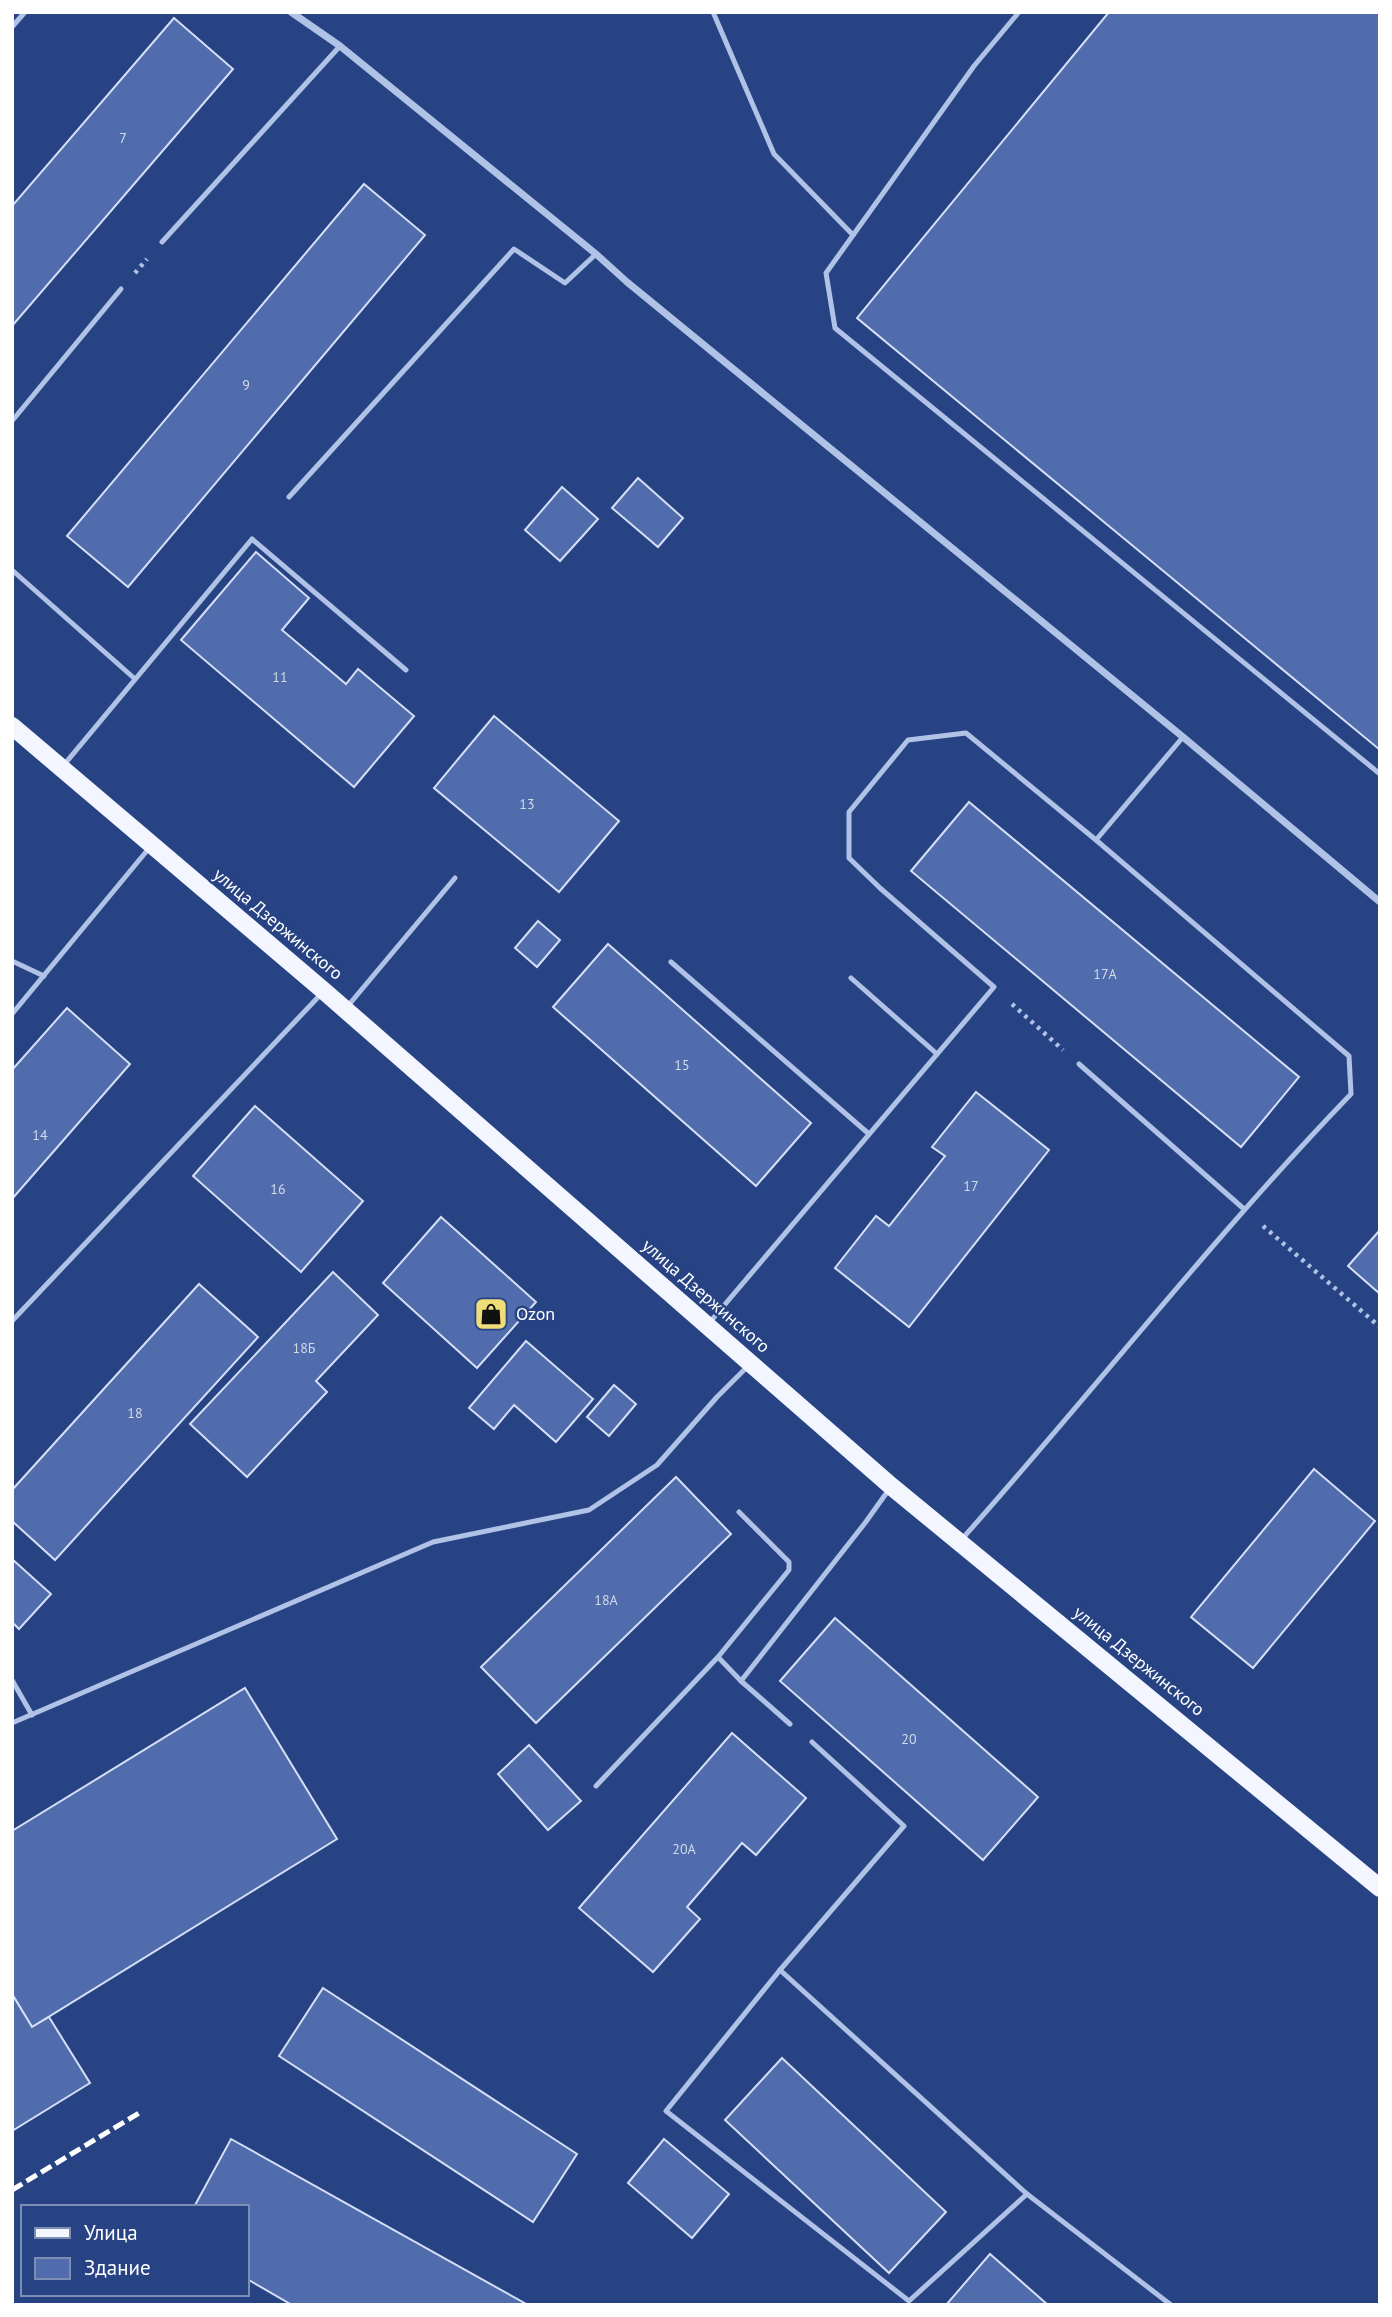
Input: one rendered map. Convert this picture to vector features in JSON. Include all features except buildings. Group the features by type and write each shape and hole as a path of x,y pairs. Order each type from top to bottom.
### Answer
{"main road":[{"name":"улица Дзержинского","path":"12,726 345,1009 891,1486 1380,1888"}],"street":[{"path":"291,12 340,47 596,254 1380,902"}],"lane":[{"path":"12,27 25,12"},
{"path":"713,12 774,154 853,236"},
{"path":"1019,12 974,66 827,273 835,328 1380,774"},
{"path":"162,242 340,47"},
{"path":"289,497 514,249 565,283 596,254"},
{"path":"12,421 121,289"},
{"path":"61,768 252,539 406,670"},
{"path":"12,570 135,679"},
{"path":"706,1325 994,987 849,858 849,812 908,740 966,733 1349,1056 1351,1094 1244,1209 960,1541"},
{"path":"1096,840 1183,737"},
{"path":"12,1014 152,845"},
{"path":"345,1009 455,878"},
{"path":"12,961 44,976"},
{"path":"671,962 869,1134"},
{"path":"851,978 937,1054"},
{"path":"12,1321 324,991"},
{"path":"1079,1064 1244,1209"},
{"path":"12,1723 433,1542 589,1510 657,1465 717,1396 751,1363"},
{"path":"741,1681 891,1486"},
{"path":"596,1786 718,1657 789,1570 789,1562 739,1512"},
{"path":"718,1657 790,1724"},
{"path":"12,1680 32,1715"},
{"path":"812,1742 904,1826 780,1970 666,2111 909,2301 1027,2194"},
{"path":"780,1970 1027,2194 1171,2305"}],"path":[{"path":"121,289 162,242"},
{"path":"994,987 1079,1064"},
{"path":"1244,1209 1380,1327"}],"railway":[{"path":"12,2190 139,2113"}],"place":[{"name":"Ozon","path":"491,1314"}]}
